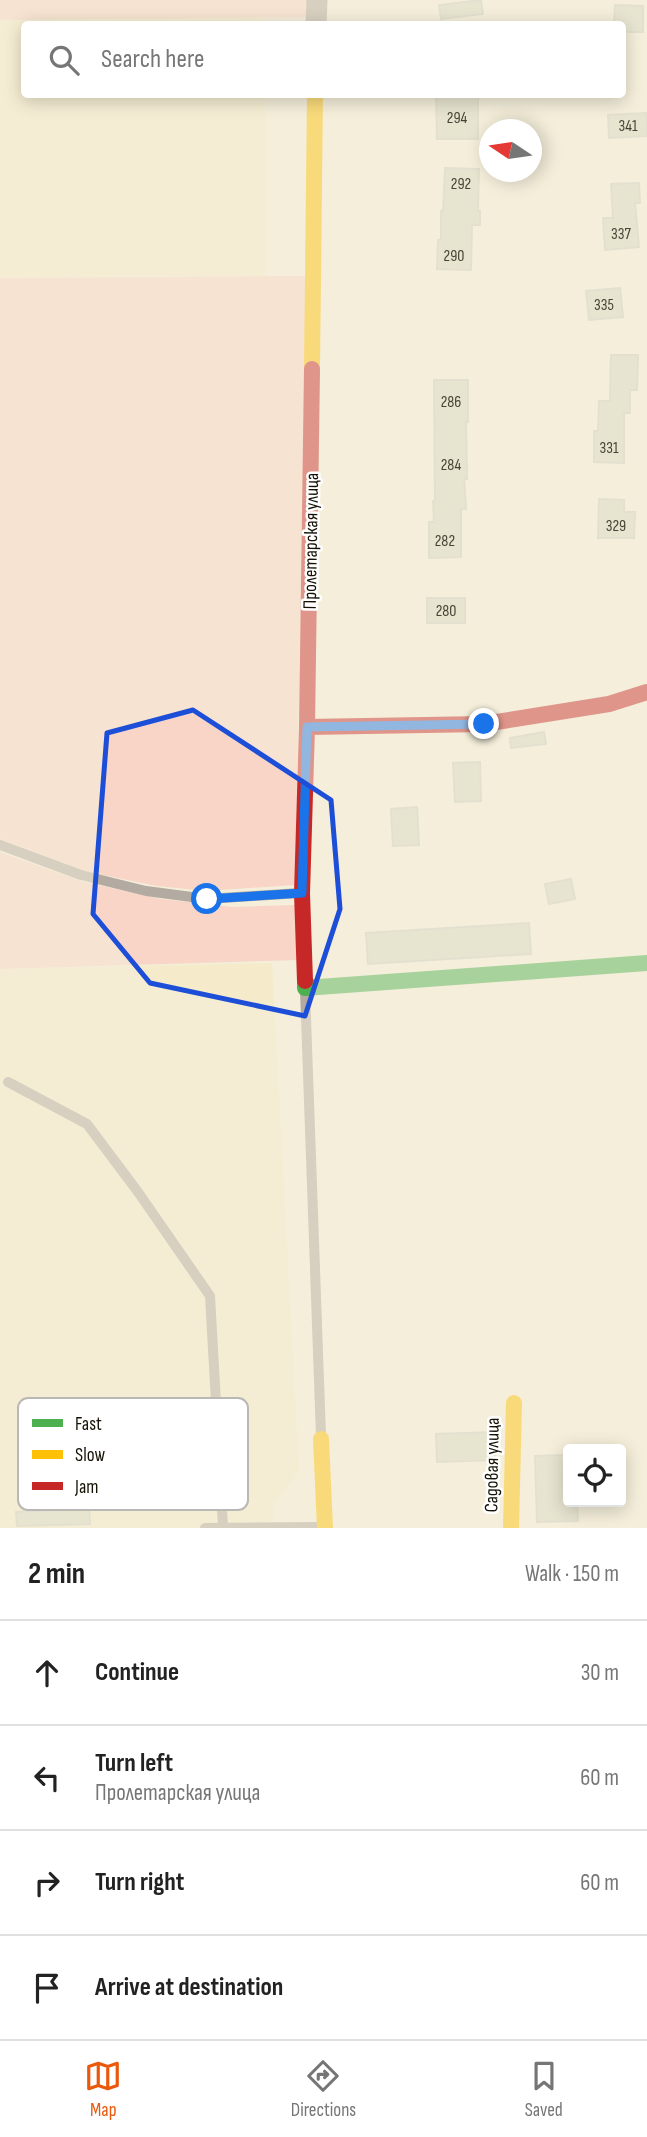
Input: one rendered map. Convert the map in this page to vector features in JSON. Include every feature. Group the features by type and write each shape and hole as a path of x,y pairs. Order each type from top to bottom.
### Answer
{"street":[{"path":"316,21 317,0"},
{"name":"Пролетарская улица","path":"305,988 302,893 316,98"},
{"path":"307,727 484,724 609,704 647,692"},
{"path":"305,988 647,963"},
{"name":"Садовая улица","path":"511,1528 514,1403"},
{"path":"321,1438 325,1527"}],"lane":[{"path":"0,845 81,875 146,891 207,899 302,893"},
{"path":"305,988 321,1438"},
{"path":"8,1082 87,1124 210,1296 216,1398"},
{"path":"205,1528 325,1527"}],"highlighted area":[{"path":"193,710 331,800 340,909 305,1016 150,983 93,914 107,733"}],"shaded area":[{"path":"0,0 309,0 308,17 0,20"},
{"path":"265,18 265,21 21,21 21,98 265,98 266,276 0,277 0,19"},
{"path":"307,276 295,885 205,891 157,886 88,872 0,839 0,278"},
{"path":"0,852 84,882 161,899 233,907 295,905 297,960 0,969"},
{"path":"272,963 299,1472 273,1505 274,1528 0,1528 0,969"}],"building":[{"path":"481,0 483,14 441,19 439,5"},
{"path":"615,5 643,6 643,32 626,32 626,21 614,21"},
{"path":"436,98 478,98 478,139 437,139"},
{"path":"647,113 647,136 609,138 608,115"},
{"path":"445,168 479,169 480,225 472,225 471,270 437,269"},
{"path":"639,183 640,203 635,203 639,247 605,250 603,218 613,218 611,184"},
{"path":"620,288 623,317 589,320 586,291"},
{"path":"611,355 638,355 637,390 630,390 630,413 624,413 624,463 594,462 594,431 598,431 599,401 610,401"},
{"path":"434,380 468,380 467,479 464,479 466,509 461,509 461,557 429,558 429,522 434,522 435,501"},
{"path":"599,499 624,500 624,512 635,512 634,538 598,538"},
{"path":"427,598 465,598 465,623 427,623"},
{"path":"544,732 546,744 511,748 510,738"},
{"path":"480,762 481,801 455,802 453,763"},
{"path":"417,807 419,845 393,846 391,809"},
{"path":"571,879 575,899 549,904 545,884"},
{"path":"529,923 531,954 368,964 366,933"},
{"path":"495,1432 495,1460 437,1462 436,1434"},
{"path":"563,1455 563,1507 577,1507 578,1521 537,1522 535,1456"},
{"path":"89,1510 90,1524 17,1526 16,1512"}],"traffic: fast":[{"path":"305,981 305,988 647,963"}],"traffic: slow":[{"path":"312,369 315,98"},
{"path":"511,1528 514,1403"},
{"path":"321,1439 325,1528"}],"traffic: jam":[{"path":"305,981 302,893 312,369"},
{"path":"307,727 484,724 609,704 647,692"}],"route":[{"path":"207,899 302,893 307,727 484,724"}]}
